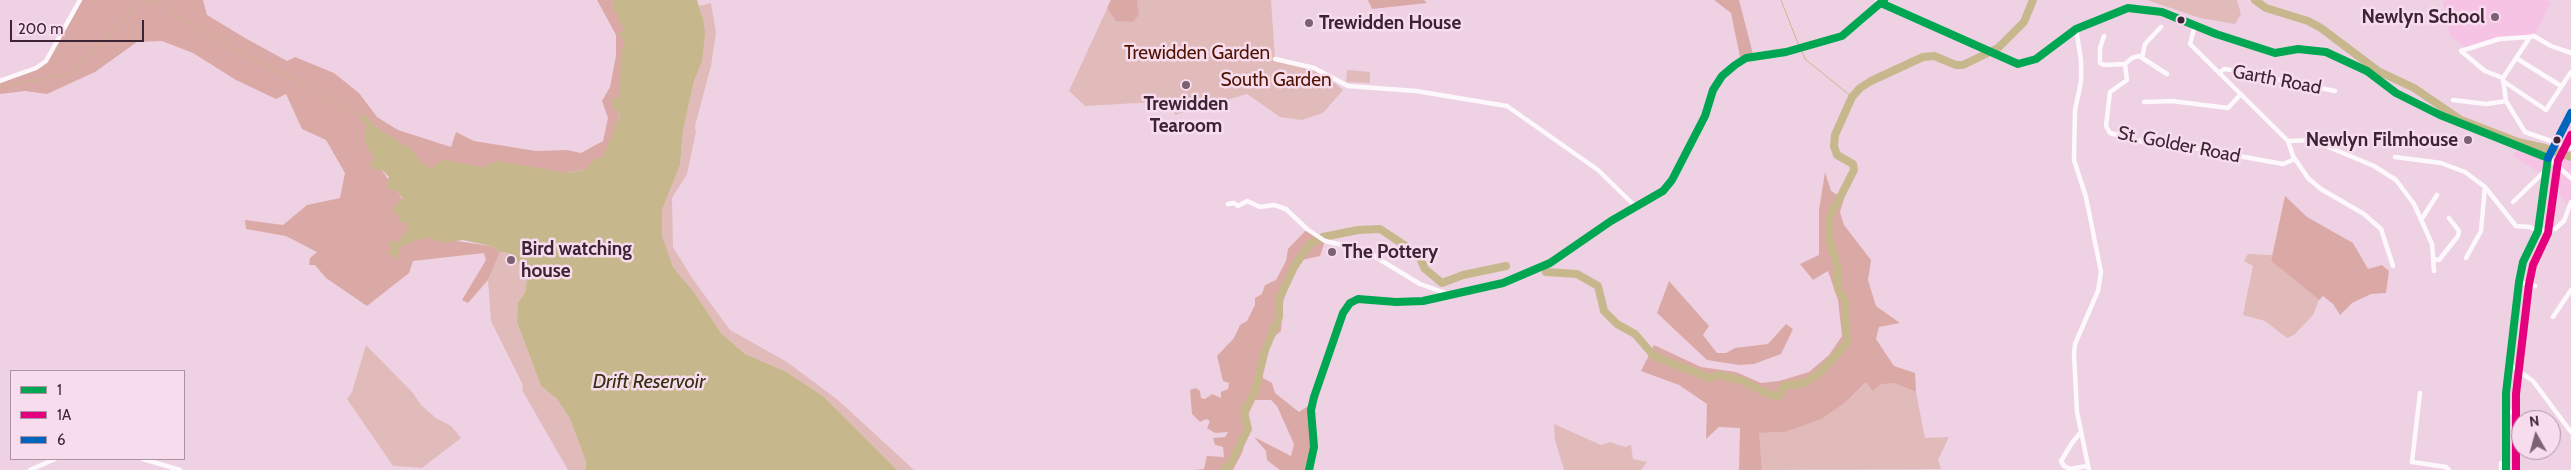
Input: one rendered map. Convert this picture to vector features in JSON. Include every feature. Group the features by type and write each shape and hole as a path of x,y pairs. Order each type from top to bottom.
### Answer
{"main road":[{"path":"1310,470 1314,447 1311,410 1314,397 1343,312 1350,303 1358,300 1422,301 1503,283 1542,268 1611,221 1637,208 1662,191 1672,180 1706,116 1713,90 1722,76 1746,58 1800,48 1842,36 1861,22 1881,1 1983,50 2018,64 2036,59 2076,29 2128,8 2162,12 2275,53 2298,49 2326,52 2368,71 2396,93 2440,115 2549,156 2538,231 2523,262 2518,282 2506,393 2506,470"}],"street":[{"path":"0,81 36,68 46,61 80,0"},
{"path":"2195,25 2190,44 2288,141 2296,159 2308,178 2321,189 2364,214 2381,229 2393,266"},
{"path":"2142,58 2146,44 2161,27"},
{"path":"2076,29 2081,60 2081,82 2075,110 2074,160 2086,197 2101,272 2098,291 2075,344 2075,397 2088,468 2064,466 2061,461 2081,432"},
{"path":"2104,36 2100,48 2100,63 2104,65 2125,64 2132,58 2139,56 2167,74"},
{"path":"2571,52 2551,46 2534,36 2530,38 2499,39 2460,51 2485,71 2503,80 2546,110 2571,72"},
{"path":"2530,38 2503,80 2506,101 2525,132 2553,144 2571,148"},
{"path":"2516,58 2561,86"},
{"path":"1275,59 1314,68 1348,86 1416,91 1507,106 1598,170 1637,208"},
{"name":"St. Golder Road","path":"2125,64 2127,80 2110,92 2106,126 2110,133 2147,142 2172,144 2283,164 2296,159"},
{"name":"Garth Road","path":"2219,73 2224,69 2232,70 2335,91"},
{"path":"2144,102 2172,100 2228,108 2241,94"},
{"path":"2453,100 2486,104 2506,101"},
{"path":"2571,113 2553,144 2549,156 2571,178"},
{"path":"2288,141 2312,140 2374,166 2396,180 2405,189 2432,244 2434,271"},
{"path":"2395,158 2449,166 2465,172 2485,187 2516,226 2530,227 2538,231 2555,228 2561,225 2571,202"},
{"path":"2513,202 2546,170"},
{"path":"2466,258 2481,231 2485,187"},
{"path":"2421,220 2437,195"},
{"path":"1228,204 1234,203 1238,206 1247,201 1260,207 1274,205 1286,209 1307,229 1326,241 1364,250 1420,284 1448,294"},
{"path":"2434,259 2439,260 2458,236 2459,231 2449,218"},
{"path":"2518,282 2535,286"},
{"path":"2553,317 2569,296 2571,290"},
{"path":"2509,364 2533,380 2571,432"},
{"path":"2420,393 2412,462 2446,466 2449,470"},
{"path":"2507,411 2511,412"},
{"path":"30,470 53,460"},
{"path":"146,460 180,470"},
{"path":"2500,463 2501,470"}],"shaded area":[{"path":"80,0 203,0 207,15 245,38 287,61 295,57 334,73 359,93 377,117 398,130 451,147 456,132 474,141 536,151 567,150 581,153 603,141 608,118 602,101 610,87 616,56 616,35 597,0 612,0 614,10 626,32 624,76 614,150 583,170 565,173 381,169 429,237 491,246 500,252 488,280 468,303 462,300 486,260 484,253 413,261 409,273 367,306 326,278 315,265 309,265 310,258 317,252 286,236 246,229 245,220 283,225 307,205 340,198 345,173 326,140 302,129 286,94 276,99 236,80 193,53 162,41 137,42 95,72 47,94 25,91 0,94 0,81 16,77 46,61"},
{"path":"1111,0 1138,0 1139,14 1133,22 1116,21 1107,8"},
{"path":"1368,0 1424,0 1427,3 1372,9"},
{"path":"1714,0 1739,0 1753,54 1740,57 1731,13"},
{"name":"Newlyn School","path":"2442,0 2546,0 2551,2 2536,33 2466,48 2450,36"},
{"path":"2564,121 2571,124 2571,213 2568,213 2568,205 2543,175 2513,156 2520,144 2547,152"},
{"path":"1825,172 1831,191 1844,199 1840,212 1844,225 1871,260 1868,280 1876,306 1900,323 1879,327 1876,339 1894,366 1915,373 1916,392 1894,383 1881,384 1873,391 1866,382 1846,402 1821,419 1785,432 1759,433 1762,470 1739,470 1740,428 1719,427 1706,439 1707,404 1679,385 1641,371 1654,345 1701,367 1736,372 1761,383 1779,381 1809,372 1829,355 1842,336 1838,300 1828,271 1813,280 1800,264 1819,255 1819,210"},
{"path":"2285,196 2307,217 2353,243 2368,269 2382,265 2389,271 2386,293 2371,294 2352,303 2340,315 2333,304 2323,296 2319,300 2271,261"},
{"path":"1306,230 1325,241 1320,256 1297,261 1283,302 1281,331 1275,336 1267,350 1263,364 1263,378 1272,383 1275,393 1299,412 1308,406 1311,446 1307,470 1280,470 1267,460 1266,451 1254,437 1291,456 1294,444 1277,406 1271,400 1255,400 1248,415 1249,430 1242,453 1233,470 1194,470 1204,469 1207,456 1224,457 1223,447 1215,445 1213,438 1225,437 1228,432 1215,433 1207,428 1210,421 1206,419 1200,422 1192,414 1190,390 1196,388 1200,391 1201,398 1205,399 1212,394 1221,398 1221,392 1228,389 1229,383 1223,381 1217,356 1234,338 1240,325 1247,321 1255,305 1255,298 1262,294 1265,285 1276,280 1286,261 1288,249"},
{"path":"1669,281 1709,326 1703,335 1717,353 1726,353 1735,348 1768,344 1786,324 1793,329 1781,354 1754,364 1739,365 1707,360 1657,313"}],"green space":[{"name":"Trewidden Garden","path":"1111,0 1271,0 1275,59 1321,71 1343,90 1323,113 1302,120 1280,117 1247,94 1175,115 1173,101 1085,106 1069,91"},
{"path":"2147,0 2237,0 2241,14 2235,24 2200,18"},
{"path":"711,3 716,32 711,66 695,126 696,132 687,174 672,198 673,247 692,278 730,330 787,362 838,400 914,470 897,470 823,396 785,371 745,354 721,333 694,292 673,267 662,236 662,210 680,165 683,131 694,81 702,62 703,19 699,6"},
{"path":"1347,70 1370,72 1370,83 1346,82"},
{"path":"500,252 509,253 515,257 527,279 525,292 518,303 517,322 541,386 557,399 570,419 586,462 586,470 568,470 522,390 523,385 491,321 488,280"},
{"path":"2248,254 2272,255 2271,261 2319,300 2313,315 2294,335 2287,338 2265,321 2243,315 2253,266 2244,261"},
{"path":"366,345 413,393 421,405 436,418 451,426 461,438 422,468 393,466 347,399 352,392"},
{"path":"1866,382 1894,383 1916,392 1925,438 1949,437 1938,460 1941,469 1762,470 1758,433 1785,432 1846,402"},
{"path":"1554,424 1601,445 1610,442 1625,447 1631,445 1633,459 1647,462 1641,470 1564,470 1555,440"}],"water":[{"name":"Drift Reservoir","path":"612,0 697,0 703,19 705,33 702,62 694,81 683,131 680,165 662,210 662,236 673,267 694,292 721,333 745,354 785,371 823,396 897,470 586,470 586,462 570,419 557,399 541,386 517,322 518,303 525,292 527,279 515,257 509,253 500,252 491,246 463,240 442,243 429,237 403,245 395,260 388,251 392,250 392,246 388,247 390,242 399,241 407,229 407,224 398,221 400,217 394,213 394,206 403,199 397,192 388,188 387,182 389,177 381,169 375,171 369,164 375,159 365,144 366,124 359,117 360,115 364,115 378,129 410,148 419,160 431,169 442,160 446,160 481,167 499,161 565,173 583,170 596,159 603,157 619,117 618,112 613,109 612,100 614,97 618,99 620,96 621,53 625,43 618,32 624,31 624,29 614,11"}],"waterway":[{"path":"1781,0 1799,46"},
{"path":"1546,272 1577,274 1598,286 1604,311 1617,324 1635,334 1654,356 1710,378 1720,375 1743,381 1770,395 1779,396 1783,386 1805,383 1820,372 1847,343 1845,300 1838,289 1837,265 1829,240 1829,219 1854,170 1853,164 1837,155 1834,146 1835,135 1852,97 1860,88 1871,81 1923,57 1934,56 1956,65 1963,65 1998,48 2024,22 2033,0"},
{"path":"2255,0 2266,8 2308,21 2321,28 2378,71 2414,88 2461,120 2518,142 2545,148 2571,157"},
{"path":"145,3 154,1 203,32 360,115"},
{"path":"0,87 70,74 138,5"},
{"path":"1801,49 1805,59 1852,97"},
{"path":"1323,237 1358,230 1380,229 1418,254 1425,269 1442,283 1463,275 1506,266"},
{"path":"1224,470 1231,463 1248,429 1244,412 1255,391 1265,350 1279,317 1279,299 1294,267 1309,245 1319,239"}],"transit line":[{"name":"1","path":"1309,470 1314,447 1311,410 1314,397 1343,313 1350,303 1358,299 1396,302 1423,301 1503,283 1550,263 1611,221 1663,191 1672,180 1705,116 1713,90 1722,76 1735,65 1746,58 1786,52 1842,36 1884,0"},
{"name":"1","path":"1881,3 2018,64 2036,59 2076,29 2128,8 2162,12 2216,34 2275,53 2298,49 2326,52 2367,71 2396,93 2440,115 2548,158"},
{"name":"6","path":"2548,158 2571,113"},
{"name":"1A","path":"2516,470 2516,394 2529,284 2533,265 2548,233 2558,161 2571,135"},
{"name":"1","path":"2506,470 2506,393 2519,282 2523,262 2538,231 2548,158"}],"place":[{"name":"Newlyn School","path":"2495,17"},
{"name":"Trewidden House","path":"1309,23"},
{"name":"Trewidden Tearoom","path":"1186,85"},
{"name":"Newlyn Filmhouse","path":"2468,140"},
{"name":"The Pottery","path":"1332,252"},
{"name":"Bird watching house","path":"511,260"}],"park label":[{"name":"South Garden","path":"1276,80"}]}
